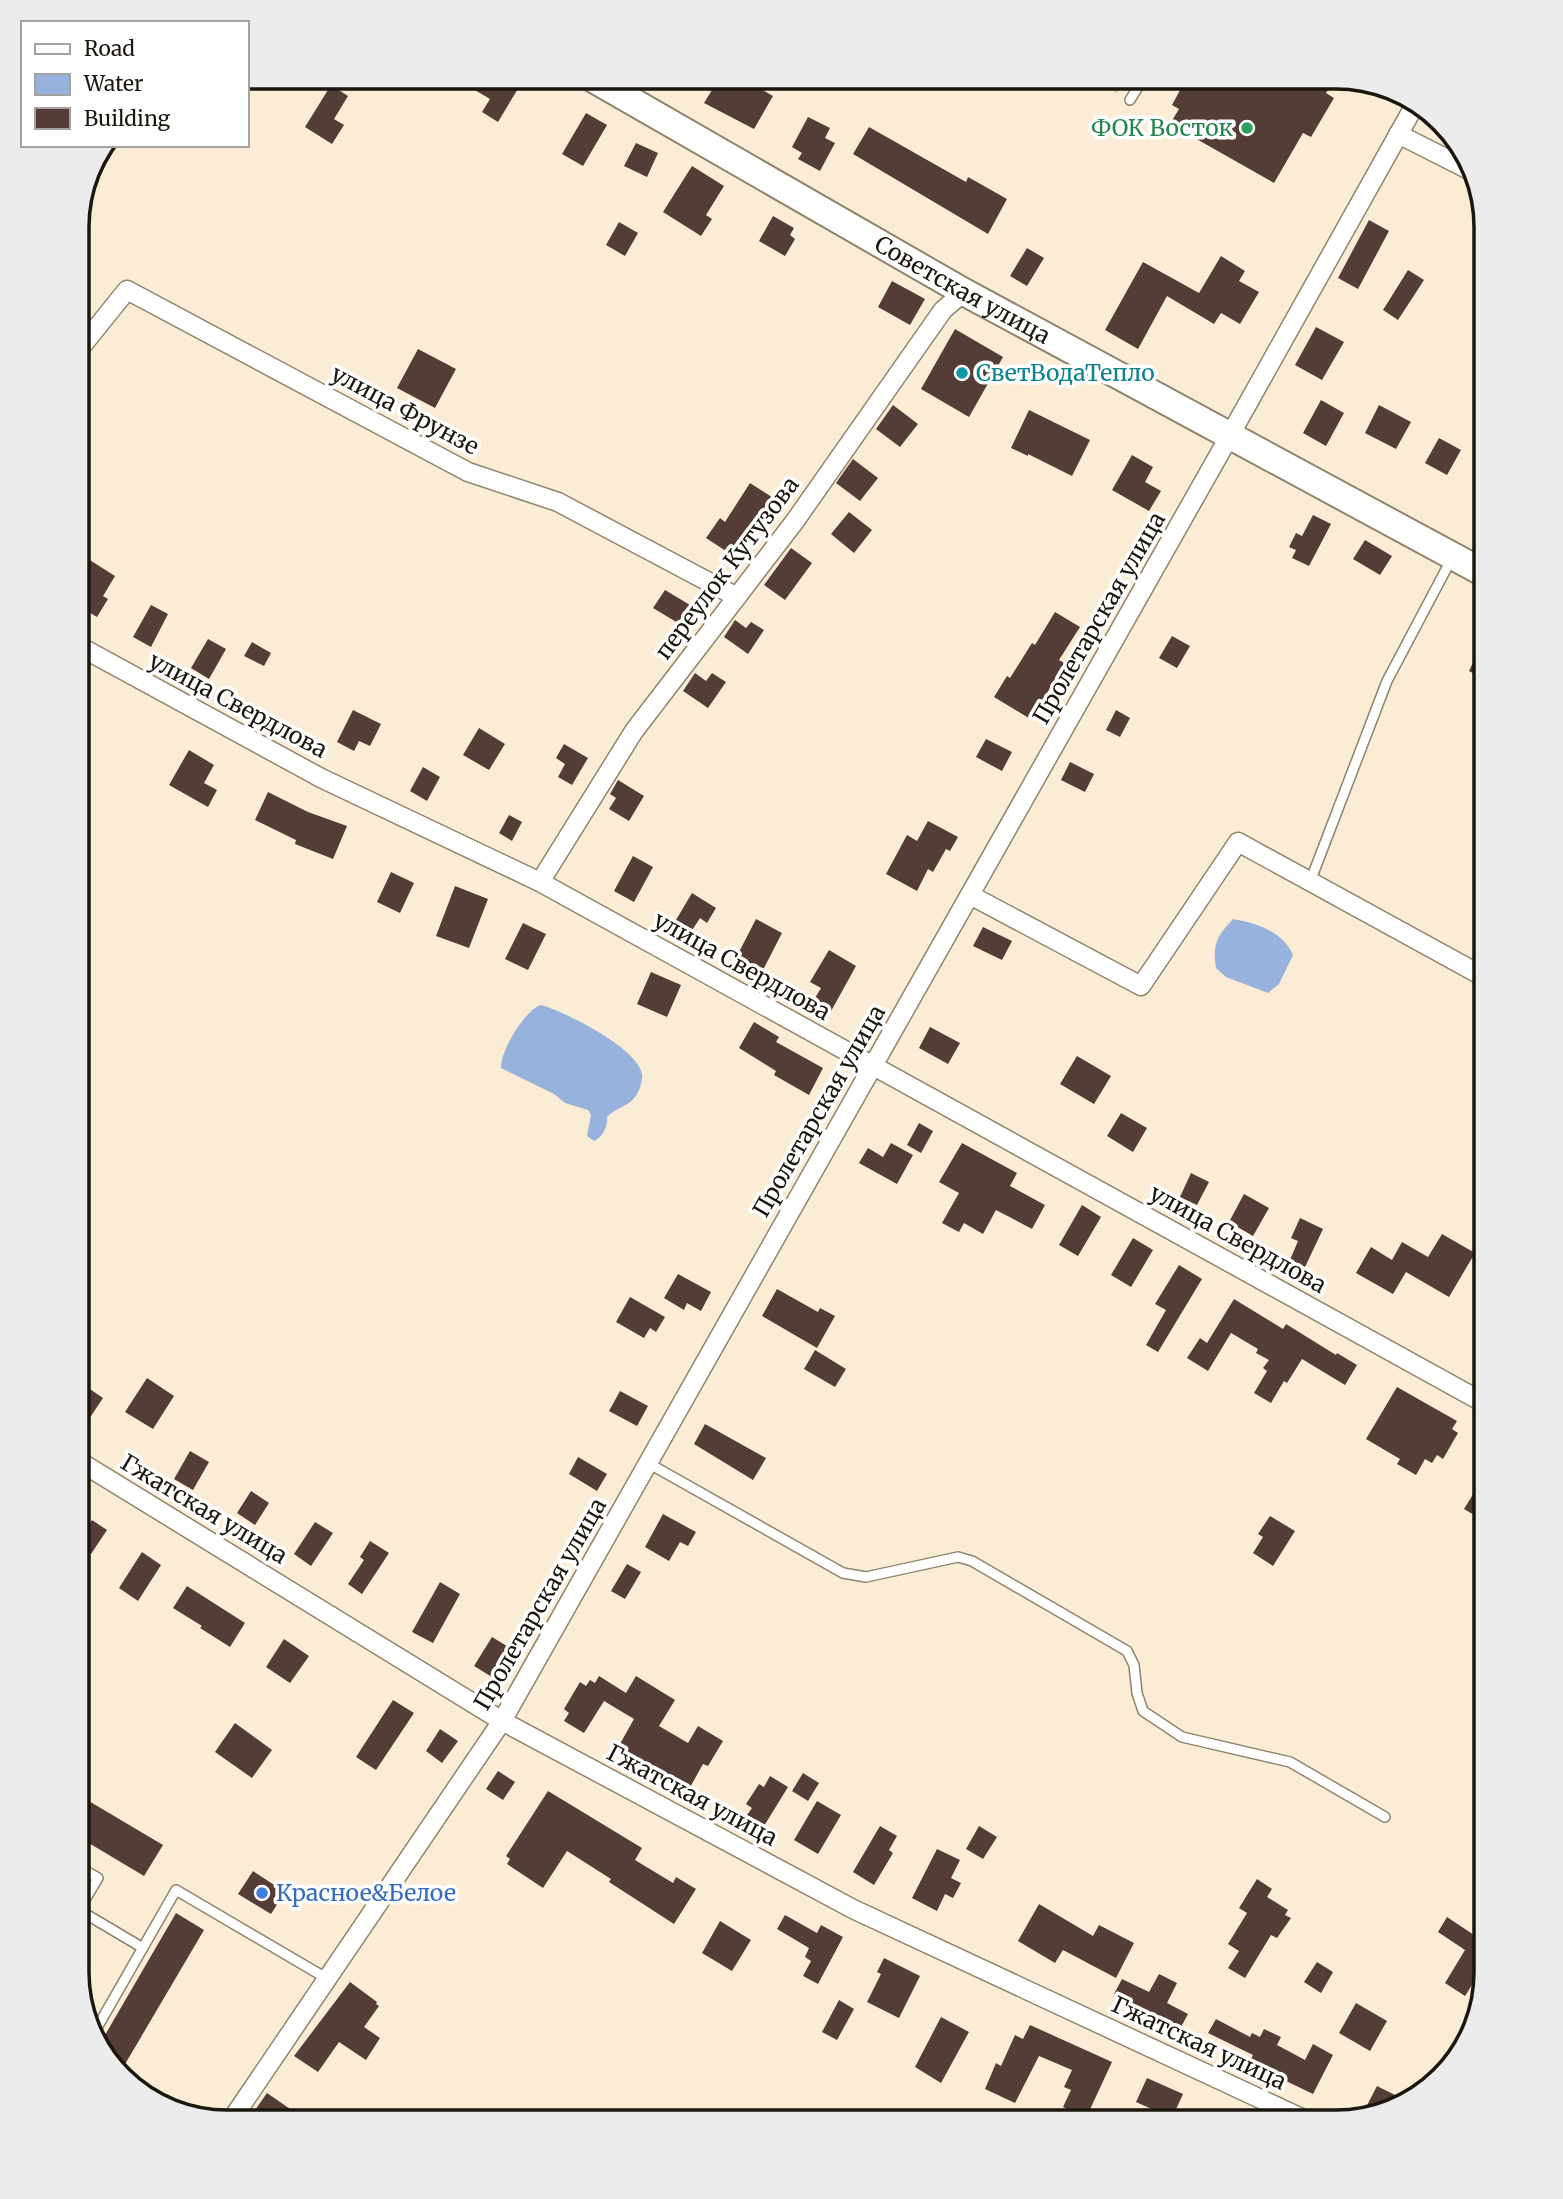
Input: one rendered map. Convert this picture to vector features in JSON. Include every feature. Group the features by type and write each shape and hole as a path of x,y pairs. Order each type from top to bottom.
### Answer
{"main road":[{"name":"Советская улица","path":"613,90 964,292 1229,438 1474,568"}],"street":[{"name":"Пролетарская улица","path":"239,2109 502,1721 1229,438 1410,112"},
{"path":"1398,134 1458,164"},
{"name":"улица Фрунзе","path":"90,336 127,290 468,472 558,502 737,597"},
{"name":"переулок Кутузова","path":"540,882 634,731 794,521 943,310 964,292"},
{"name":"улица Свердлова","path":"90,652 321,778 540,882 1474,1397"},
{"path":"970,895 1141,986 1238,842 1474,971"},
{"name":"Гжатская улица","path":"89,1468 502,1721 853,1909 1284,2110"}],"lane":[{"path":"1130,100 1136,90"},
{"path":"1310,882 1387,681 1452,556"},
{"path":"648,1463 842,1573 866,1577 957,1557 972,1561 1127,1651 1135,1665 1137,1693 1143,1711 1182,1737 1290,1762 1385,1817"},
{"path":"89,1873 98,1878 89,1893"},
{"path":"100,2023 176,1890 326,1979"},
{"path":"89,1916 143,1948"}],"water":[{"path":"1233,919 1268,930 1283,940 1293,955 1279,984 1268,993 1226,977 1216,968 1217,941"},
{"path":"541,1005 567,1015 602,1034 632,1057 640,1068 642,1079 636,1095 628,1104 607,1117 604,1131 594,1141 587,1136 591,1115 588,1110 565,1103 554,1094 501,1068 515,1032 528,1015"}],"building":[{"path":"328,90 339,90 348,96 334,119 344,125 332,144 305,127"},
{"path":"475,90 517,90 498,122 482,112 490,99"},
{"path":"712,90 762,90 773,96 754,129 704,103"},
{"name":"ФОК Восток","path":"1180,90 1328,90 1326,93 1334,98 1311,137 1303,133 1274,183 1170,124 1179,109 1172,105"},
{"path":"586,113 607,125 583,166 562,154"},
{"path":"808,117 830,128 825,138 835,143 820,171 798,159 802,153 792,147"},
{"path":"869,127 966,182 968,177 1007,199 988,234 853,154"},
{"path":"636,143 658,153 647,177 624,166"},
{"path":"692,166 724,186 706,215 712,219 701,236 663,212"},
{"path":"773,216 794,228 790,235 795,239 785,256 759,241"},
{"path":"1369,220 1389,231 1358,289 1338,278"},
{"path":"619,222 638,233 625,256 606,245"},
{"path":"1027,248 1044,258 1027,286 1010,276"},
{"path":"1221,256 1245,271 1239,281 1259,292 1240,324 1221,313 1214,324 1167,296 1138,349 1105,330 1143,262 1199,293"},
{"path":"1408,270 1424,280 1398,320 1383,310"},
{"path":"892,281 925,299 910,325 878,307"},
{"path":"1316,327 1344,342 1322,380 1295,365"},
{"name":"СветВодаТепло","path":"955,329 1003,357 969,417 921,389"},
{"path":"418,349 456,369 435,408 397,388"},
{"path":"1321,400 1344,413 1326,446 1303,433"},
{"path":"893,405 918,424 900,447 876,429"},
{"path":"1379,405 1411,422 1396,449 1365,433"},
{"path":"1029,410 1090,440 1072,476 1011,448"},
{"path":"1439,438 1461,450 1447,475 1425,463"},
{"path":"1132,455 1153,467 1145,482 1161,491 1149,511 1112,490"},
{"path":"853,459 878,478 860,501 836,483"},
{"path":"750,483 775,499 764,514 760,511 732,555 706,538 720,518 725,522"},
{"path":"849,512 872,530 854,553 831,534"},
{"path":"1313,515 1331,524 1309,566 1292,558 1296,550 1289,547 1296,533 1302,536"},
{"path":"1365,540 1392,556 1380,575 1353,559"},
{"path":"791,548 812,563 785,600 764,585"},
{"path":"90,560 115,576 103,596 108,599 97,617 90,613"},
{"path":"665,590 690,605 678,623 653,608"},
{"path":"151,605 168,614 151,647 133,637"},
{"path":"1055,612 1080,627 1059,660 1064,663 1032,720 994,697 1007,676 1010,678 1032,643 1035,645"},
{"path":"735,620 746,628 751,622 764,630 748,654 724,637"},
{"path":"1172,636 1190,646 1177,668 1159,658"},
{"path":"208,639 226,649 209,679 191,668"},
{"path":"252,642 271,653 264,666 244,656"},
{"path":"1474,660 1474,674 1469,671"},
{"path":"695,673 706,681 712,673 726,682 708,708 683,691"},
{"path":"353,710 381,724 370,746 359,741 354,751 337,742"},
{"path":"1116,710 1130,718 1120,737 1106,730"},
{"path":"479,728 505,744 489,770 463,755"},
{"path":"986,739 1012,752 1002,771 976,757"},
{"path":"564,744 588,758 572,785 558,777 565,764 556,758"},
{"path":"189,750 214,765 204,783 217,790 208,807 169,785"},
{"path":"1070,762 1094,774 1085,792 1061,780"},
{"path":"423,767 440,777 427,801 410,791"},
{"path":"618,780 644,796 629,821 609,809 616,798 610,794"},
{"path":"268,792 308,812 347,826 333,859 295,844 296,840 255,820"},
{"path":"509,815 522,822 512,841 499,833"},
{"path":"928,821 958,837 950,851 946,849 933,872 928,869 917,891 886,874 907,835 917,841"},
{"path":"633,856 653,867 634,902 614,891"},
{"path":"391,872 414,883 400,913 377,902"},
{"path":"455,886 488,899 469,948 436,936"},
{"path":"692,893 716,908 707,923 700,918 689,935 673,925"},
{"path":"756,919 782,933 763,970 737,956"},
{"path":"523,923 546,934 528,970 505,959"},
{"path":"983,927 1012,941 1002,960 973,946"},
{"path":"829,950 856,966 830,1013 812,1003 821,988 810,982"},
{"path":"651,972 681,985 667,1017 637,1004"},
{"path":"754,1022 779,1037 776,1042 823,1068 809,1095 774,1075 776,1071 739,1048"},
{"path":"930,1027 960,1043 948,1064 919,1048"},
{"path":"1077,1056 1111,1076 1094,1104 1060,1084"},
{"path":"1121,1113 1147,1128 1133,1152 1107,1136"},
{"path":"919,1123 933,1131 921,1153 907,1145"},
{"path":"891,1143 913,1155 897,1184 859,1163 868,1148 883,1157"},
{"path":"962,1143 1017,1173 1010,1186 1045,1205 1032,1229 996,1210 983,1234 964,1223 959,1232 942,1223 959,1193 939,1182"},
{"path":"1191,1173 1209,1182 1197,1205 1180,1197"},
{"path":"1244,1194 1269,1208 1253,1236 1229,1222"},
{"path":"1082,1205 1101,1217 1078,1256 1059,1245"},
{"path":"1300,1218 1323,1229 1305,1267 1290,1260 1298,1241 1291,1238"},
{"path":"1442,1234 1474,1252 1449,1297 1406,1272 1393,1294 1356,1273 1371,1247 1392,1260 1402,1242 1428,1257"},
{"path":"1133,1238 1153,1250 1131,1287 1111,1275"},
{"path":"1179,1265 1202,1279 1158,1352 1146,1345 1166,1310 1155,1304"},
{"path":"678,1274 711,1292 701,1311 687,1303 684,1310 664,1298"},
{"path":"777,1289 818,1312 820,1308 835,1316 817,1348 762,1316"},
{"path":"630,1297 665,1317 656,1332 650,1328 644,1338 616,1322"},
{"path":"1234,1299 1283,1329 1286,1324 1357,1365 1345,1385 1302,1359 1271,1403 1254,1393 1267,1371 1263,1368 1269,1360 1256,1353 1258,1349 1231,1333 1208,1371 1187,1358 1200,1338 1207,1343"},
{"path":"815,1350 846,1369 835,1387 804,1369"},
{"path":"147,1378 174,1396 153,1429 125,1412"},
{"path":"1397,1387 1457,1421 1452,1429 1458,1433 1443,1459 1437,1455 1432,1463 1425,1459 1416,1475 1397,1464 1400,1459 1366,1439"},
{"path":"89,1389 103,1398 89,1419"},
{"path":"620,1391 648,1406 637,1426 609,1411"},
{"path":"705,1424 766,1458 753,1480 694,1444"},
{"path":"190,1451 209,1462 193,1490 174,1479"},
{"path":"578,1457 607,1474 597,1491 569,1474"},
{"path":"251,1491 269,1503 255,1525 237,1513"},
{"path":"1474,1493 1474,1515 1464,1509"},
{"path":"663,1514 696,1532 688,1546 680,1542 669,1561 645,1547"},
{"path":"1270,1516 1295,1531 1273,1566 1253,1553 1263,1537 1258,1534"},
{"path":"92,1520 107,1530 91,1554 89,1553 89,1524"},
{"path":"315,1522 333,1533 311,1566 294,1554"},
{"path":"370,1541 389,1553 362,1594 348,1584 364,1560 360,1557"},
{"path":"142,1552 161,1565 138,1601 119,1588"},
{"path":"627,1564 641,1572 625,1599 611,1591"},
{"path":"440,1582 460,1594 433,1643 412,1632"},
{"path":"187,1586 245,1623 230,1647 173,1608"},
{"path":"492,1637 510,1648 492,1677 474,1666"},
{"path":"284,1639 309,1656 290,1683 266,1667"},
{"path":"599,1676 626,1693 636,1676 675,1700 659,1726 688,1743 698,1726 723,1741 708,1766 703,1764 688,1791 616,1751 634,1719 604,1701 584,1733 564,1721 569,1713 564,1709 580,1682 586,1686 590,1680 595,1683"},
{"path":"393,1700 414,1713 376,1770 356,1757"},
{"path":"235,1723 272,1750 252,1778 215,1752"},
{"path":"440,1729 458,1741 442,1763 426,1751"},
{"path":"498,1771 515,1782 503,1800 486,1789"},
{"path":"803,1773 819,1783 808,1801 792,1791"},
{"path":"770,1776 788,1787 764,1826 747,1815 752,1808 746,1804 759,1784 764,1787"},
{"path":"548,1791 642,1848 635,1860 673,1883 676,1877 696,1889 674,1924 567,1851 543,1888 507,1864 510,1859 506,1856"},
{"path":"89,1801 163,1845 144,1876 89,1843"},
{"path":"817,1801 841,1815 818,1854 794,1840"},
{"path":"880,1826 897,1836 889,1850 893,1853 874,1885 853,1872"},
{"path":"979,1826 997,1837 983,1859 966,1849"},
{"path":"937,1849 960,1860 951,1878 961,1883 953,1898 945,1894 937,1911 912,1898"},
{"name":"Красное&Белое","path":"253,1871 285,1892 271,1914 238,1894"},
{"path":"1257,1879 1272,1889 1267,1897 1288,1910 1285,1915 1291,1918 1277,1938 1271,1935 1245,1978 1228,1968 1239,1951 1228,1944 1247,1913 1239,1908"},
{"path":"1039,1904 1093,1936 1099,1925 1134,1943 1116,1978 1063,1950 1055,1963 1018,1941"},
{"path":"176,1913 204,1930 125,2064 105,2035"},
{"path":"785,1915 817,1933 821,1925 843,1937 818,1984 803,1976 811,1961 805,1957 809,1948 777,1929"},
{"path":"1447,1917 1474,1935 1473,1983 1465,1996 1445,1983 1465,1950 1438,1932"},
{"path":"720,1921 751,1940 732,1971 702,1953"},
{"path":"884,1958 920,1976 899,2018 867,2002 881,1974 877,1972"},
{"path":"1317,1962 1333,1972 1321,1993 1304,1982"},
{"path":"1159,1974 1177,1983 1167,2003 1188,2014 1181,2027 1160,2016 1158,2020 1114,1994 1122,1979 1149,1992"},
{"path":"350,1982 377,2002 379,2006 364,2027 380,2038 366,2060 339,2042 318,2072 294,2056"},
{"path":"839,2000 854,2009 837,2040 822,2032"},
{"path":"1356,2003 1387,2021 1370,2051 1339,2033"},
{"path":"941,2017 969,2032 941,2083 915,2067"},
{"path":"1216,2019 1250,2037 1252,2033 1260,2037 1264,2029 1281,2037 1277,2045 1305,2060 1313,2044 1333,2055 1313,2094 1249,2063 1253,2055 1208,2033"},
{"path":"1030,2025 1112,2062 1090,2110 1069,2110 1063,2107 1071,2090 1064,2087 1072,2070 1039,2056 1015,2103 985,2089 996,2063 1001,2066 1015,2035 1023,2039"},
{"path":"1147,2078 1183,2094 1176,2110 1154,2110 1136,2102"},
{"path":"1377,2086 1395,2095 1388,2099 1367,2106"},
{"path":"267,2093 290,2109 256,2109"}],"place":[{"name":"ФОК Восток","path":"1247,128"},
{"name":"СветВодаТепло","path":"962,373"},
{"name":"Красное&Белое","path":"262,1893"}]}
